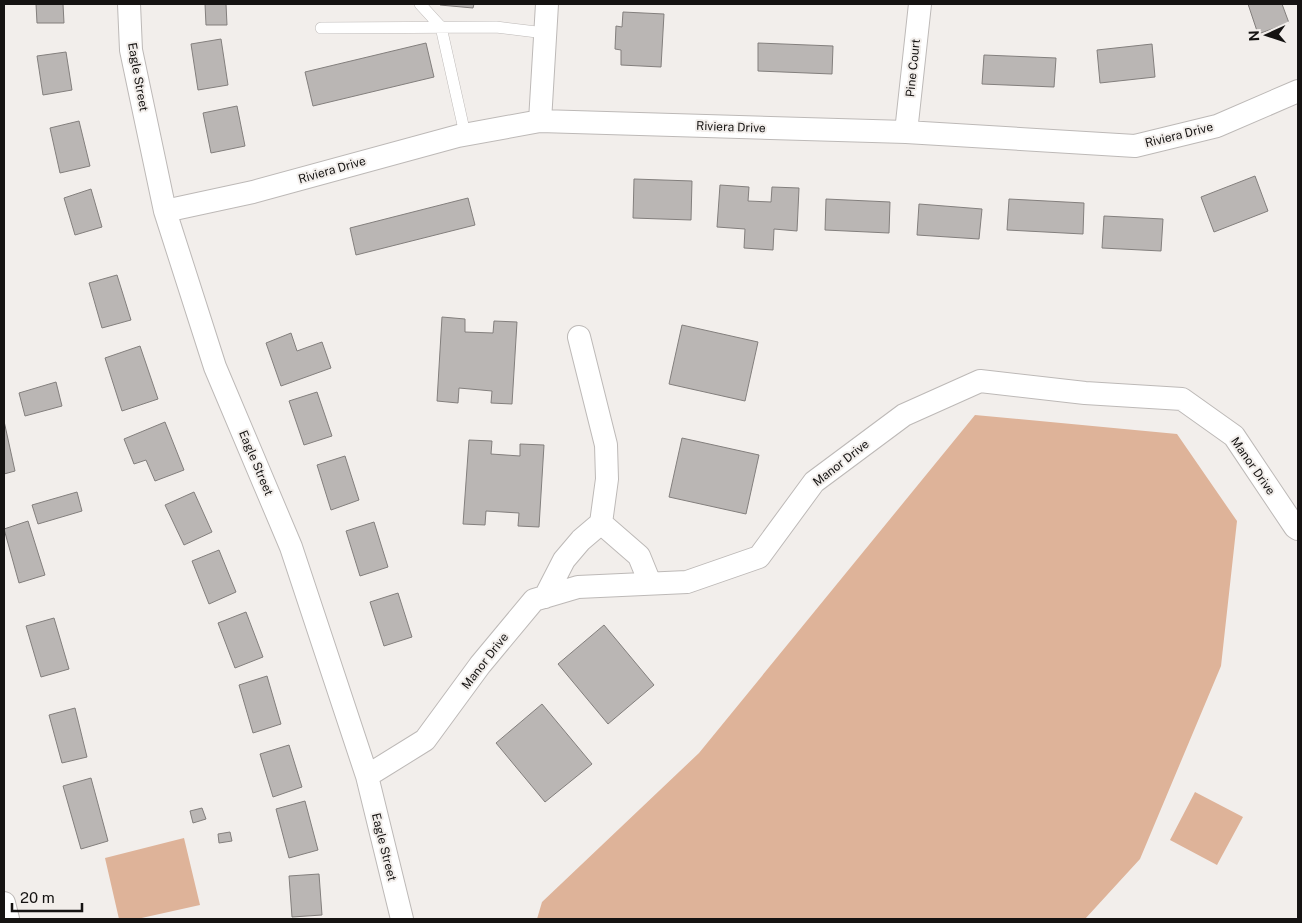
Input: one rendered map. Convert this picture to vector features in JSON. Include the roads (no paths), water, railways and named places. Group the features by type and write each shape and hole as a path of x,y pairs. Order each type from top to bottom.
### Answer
{"street":[{"name":"Eagle Street","path":"129,4 131,50 165,211 215,367 292,547 367,776 402,919"},
{"path":"540,121 547,4"},
{"name":"Pine Court","path":"906,132 920,4"},
{"name":"Riviera Drive","path":"165,211 253,192 464,134 540,121 906,132 1135,146 1217,126 1298,91"},
{"path":"545,596 564,560 581,540 601,522 607,479 606,445 579,337"},
{"name":"Manor Drive","path":"367,776 425,740 480,665 534,600 578,587 687,582 759,557 814,482 904,415 980,381 1085,393 1182,398 1234,436 1298,529"},
{"path":"601,522 640,556 650,584"},
{"path":"4,904 8,919"}],"lane":[{"path":"420,4 441,27 464,134"},
{"path":"321,28 496,27 545,33"}]}
